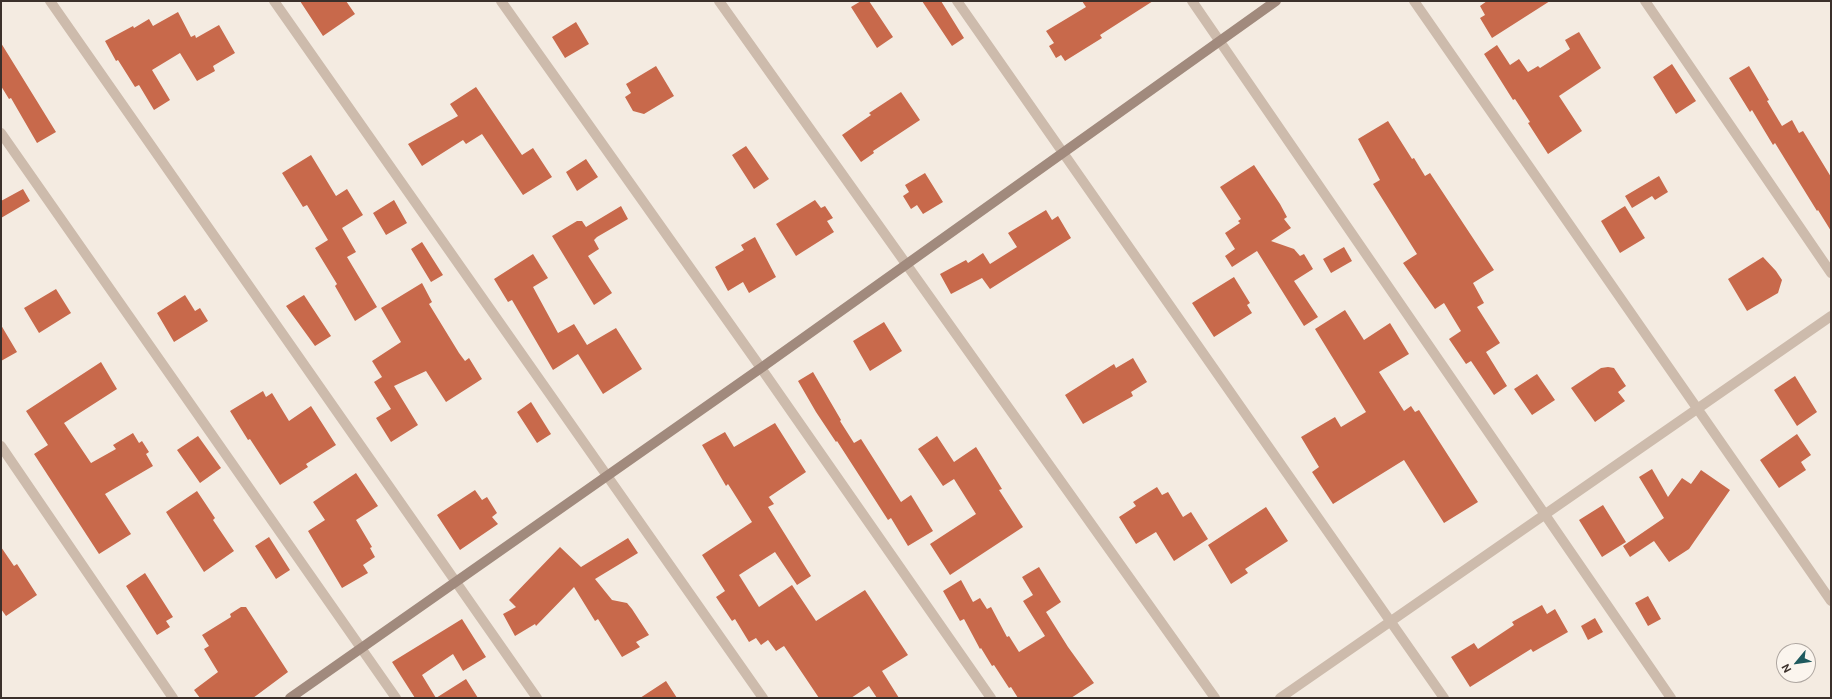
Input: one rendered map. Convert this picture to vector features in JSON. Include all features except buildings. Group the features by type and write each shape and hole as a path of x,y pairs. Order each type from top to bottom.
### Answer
{"main road":[{"path":"290,698 761,368 1276,1"}],"street":[{"path":"50,1 538,698"},
{"path":"274,1 763,698"},
{"path":"501,1 761,368 991,698"},
{"path":"719,1 1215,698"},
{"path":"957,1 1444,698"},
{"path":"1192,1 1671,698"},
{"path":"1414,1 1831,601"},
{"path":"1645,1 1831,273"},
{"path":"1,133 396,698"},
{"path":"1280,698 1831,316"},
{"path":"1,446 173,698"}]}
